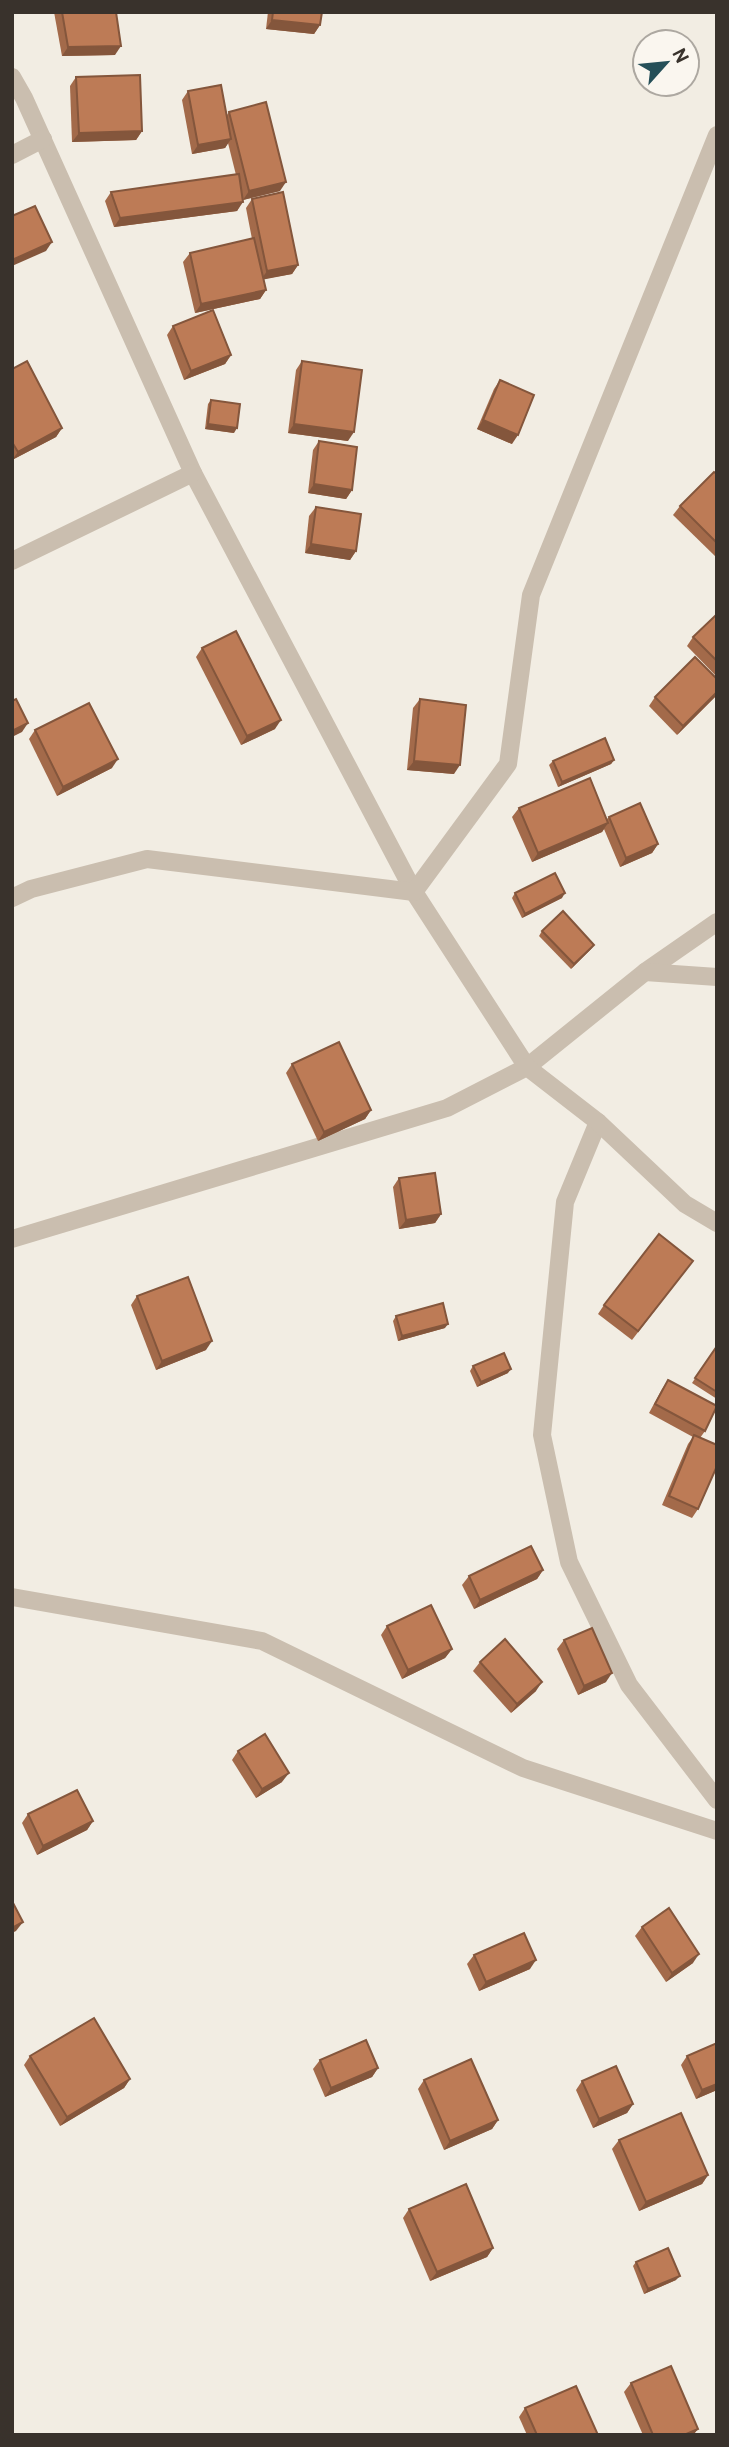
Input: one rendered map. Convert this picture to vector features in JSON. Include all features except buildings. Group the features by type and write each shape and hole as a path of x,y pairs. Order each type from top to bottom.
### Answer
{"street":[{"path":"12,77 43,139 192,473 414,892 527,1067 598,1122 685,1204 717,1223"},
{"path":"414,892 508,764 531,595 717,135"},
{"path":"12,155 43,139"},
{"path":"12,562 192,473"},
{"path":"12,898 31,889 147,859 414,892"},
{"path":"12,1239 447,1108 527,1067 645,972 717,922"},
{"path":"645,972 717,977"},
{"path":"598,1122 565,1202 542,1435 569,1562 629,1685 717,1800"},
{"path":"12,1597 262,1641 523,1768 717,1831"}]}
